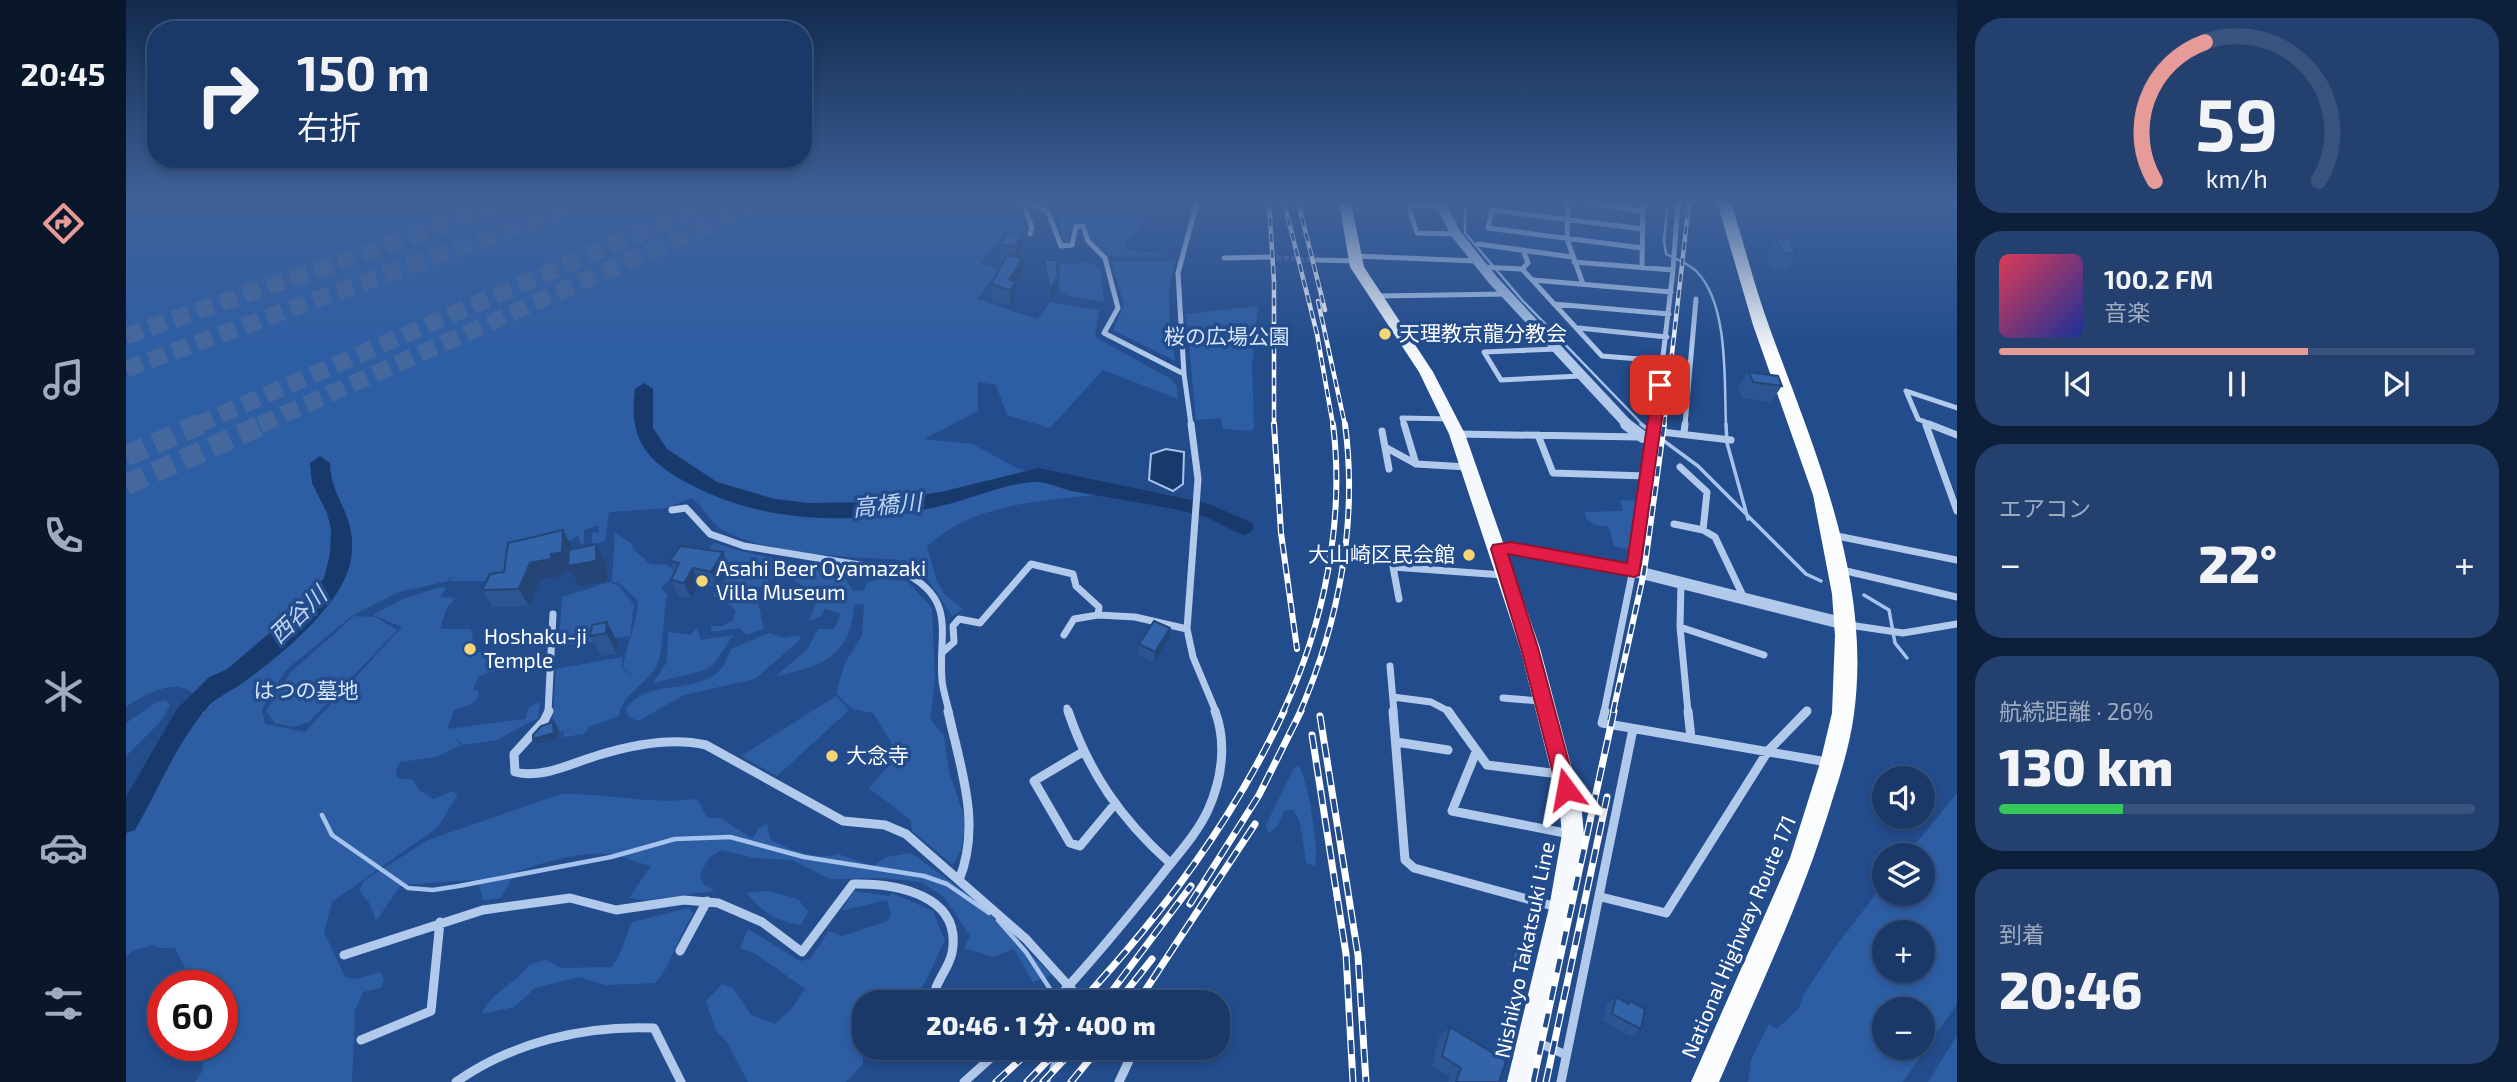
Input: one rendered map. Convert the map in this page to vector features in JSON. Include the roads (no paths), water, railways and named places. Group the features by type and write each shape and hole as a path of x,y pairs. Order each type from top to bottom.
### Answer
{"highway":[{"name":"National Highway Route 171","path":"1705,1082 1802,859 1832,763 1843,713 1845,624 1838,569 1822,495 1761,325 1739,252"}],"main road":[{"name":"Nishikyo Takatsuki Line","path":"1354,252 1377,296 1428,375 1454,426 1499,549 1563,775 1573,834 1561,908 1520,1082"}],"street":[{"path":"1099,252 1105,258 1118,308 1104,333 1184,374"},
{"path":"1067,990 1132,915 1200,826 1211,806 1222,768 1220,726 1188,646 1198,479 1184,374 1178,273 1183,252"},
{"path":"1472,252 1581,376 1649,435"},
{"path":"1522,269 1528,263 1524,252"},
{"path":"1535,252 1573,260 1672,270"},
{"path":"1571,252 1583,284"},
{"path":"1642,252 1642,268"},
{"path":"1674,252 1667,337 1649,435 1634,571 1602,723 1832,763"},
{"path":"1224,258 1269,257"},
{"path":"1317,260 1355,259 1522,269 1602,356 1664,361"},
{"path":"1532,280 1671,292"},
{"path":"1377,296 1506,294"},
{"path":"1684,433 1696,299"},
{"path":"1554,304 1669,314"},
{"path":"1578,328 1667,337"},
{"path":"1557,349 1484,352 1501,380 1581,376"},
{"path":"1957,408 1906,391 1918,419 1926,425 1957,435"},
{"path":"1416,464 1402,418 1538,435 1684,433 1731,440"},
{"path":"1926,425 1957,511"},
{"path":"1382,431 1390,469"},
{"path":"1538,435 1553,473 1646,477"},
{"path":"1385,447 1416,464 1469,467"},
{"path":"1680,467 1707,492 1703,530"},
{"path":"672,510 687,508 710,534 744,546 913,575 921,581 940,610 944,632 942,680 971,817 968,859 959,880"},
{"path":"1674,524 1703,530 1716,537 1744,599"},
{"path":"1831,535 1957,560"},
{"path":"1499,549 1511,548 1634,571 1871,631 1920,635 1957,624"},
{"path":"944,652 954,642 953,626 960,619 980,623 1031,564 1073,574 1076,586 1099,607 1098,615"},
{"path":"1399,599 1393,567 1507,575"},
{"path":"1838,569 1957,597"},
{"path":"1681,583 1680,627 1691,738"},
{"path":"553,614 548,716 514,753 513,767 521,775 601,753 698,742 843,821 871,822 906,834 1026,939 1065,990"},
{"path":"1064,635 1074,619 1098,615 1135,617 1187,629"},
{"path":"1680,627 1765,654"},
{"path":"1391,666 1408,863 1414,868 1561,908"},
{"path":"1393,697 1439,704 1448,709 1487,765 1563,775"},
{"path":"1503,698 1544,702"},
{"path":"1067,708 1081,753 1114,805 1133,831 1170,863"},
{"path":"1601,897 1666,913 1768,751 1807,711"},
{"path":"1560,1082 1601,897 1633,729"},
{"path":"1396,742 1448,750"},
{"path":"1476,752 1451,811 1573,834"},
{"path":"1081,753 1034,781 1070,843 1080,846 1114,805"},
{"path":"344,955 440,922 500,907 573,897 613,910 685,900 733,905 757,917 802,952 853,884 871,883 912,891 933,900 945,911 955,939 952,955 934,990"},
{"path":"680,951 707,901"},
{"path":"361,1040 430,1011 440,922"},
{"path":"456,1082 474,1067 577,1031 640,1027 653,1028 681,1082"},
{"path":"1531,1038 1566,1055"},
{"path":"964,1082 989,1060"},
{"path":"1119,1082 1129,1060"}],"waterway":[{"path":"1482,252 1522,300 1643,425"},
{"path":"1666,252 1698,273 1715,305 1723,346 1726,425"},
{"name":"高橋川","path":"644,389 643,428 652,446 682,471 710,487 741,499 809,510 880,509 913,505 1038,475 1074,485 1194,507"},
{"path":"1641,424 1698,466 1747,515"},
{"path":"1726,424 1727,443 1747,515"},
{"name":"西谷川","path":"126,821 172,738 201,698 217,684 234,677 286,632 323,596 335,578 341,529 338,513 322,483 320,463"},
{"name":"高橋川","path":"1206,510 1244,527"},
{"path":"1747,515 1806,574 1821,581"},
{"path":"1747,515 1748,519"},
{"path":"1864,595 1889,610 1895,643 1907,658"},
{"name":"西谷川","path":"200,712 231,684 234,677"},
{"name":"西谷川","path":"166,744 202,711"},
{"path":"322,815 332,835 408,888 433,890 459,886 611,857 675,839 730,837 804,857 924,876 947,884 989,913"},
{"path":"998,920 1026,952 1051,990"},
{"path":"1048,1082 1054,1060"}],"tunnel":[{"path":"126,336 367,252"},
{"path":"126,369 446,252"},
{"path":"197,425 595,252"},
{"path":"260,425 648,252"},
{"path":"1269,257 1317,260"},
{"path":"126,456 201,424"},
{"path":"126,485 264,424"}],"railway":[{"path":"1272,252 1274,424"},
{"path":"1297,252 1317,334 1333,425"},
{"path":"1311,252 1325,310"},
{"path":"1664,425 1683,252"},
{"path":"1318,301 1345,425"},
{"path":"1274,424 1281,533 1297,649"},
{"path":"1283,712 1310,644 1328,571 1336,498 1333,424"},
{"path":"1300,712 1325,643 1342,571 1349,498 1345,424"},
{"path":"1613,712 1644,572 1664,424"},
{"path":"1091,990 1194,865 1242,791 1284,711"},
{"path":"1190,904 1259,795 1301,711"},
{"path":"1533,1082 1614,711"},
{"path":"1320,716 1358,955 1366,1082"},
{"path":"1312,735 1346,954 1353,1082"},
{"path":"1546,1082 1607,797"},
{"path":"1146,990 1255,824"},
{"path":"1113,990 1191,886"},
{"path":"1127,990 1152,959"},
{"path":"996,1082 1020,1060"},
{"path":"1027,1082 1048,1060"},
{"path":"1043,1082 1064,1060"},
{"path":"1071,1082 1089,1060"}],"place":[{"name":"天理教京龍分教会","path":"1385,334"},
{"name":"大山崎区民会館","path":"1469,555"},
{"name":"Asahi Beer Oyamazaki Villa Museum","path":"702,581"},
{"name":"Hoshaku-ji Temple","path":"470,649"},
{"name":"大念寺","path":"832,756"}],"park label":[{"name":"桜の広場公園","path":"1227,337"},
{"name":"はつの墓地","path":"306,691"}]}
